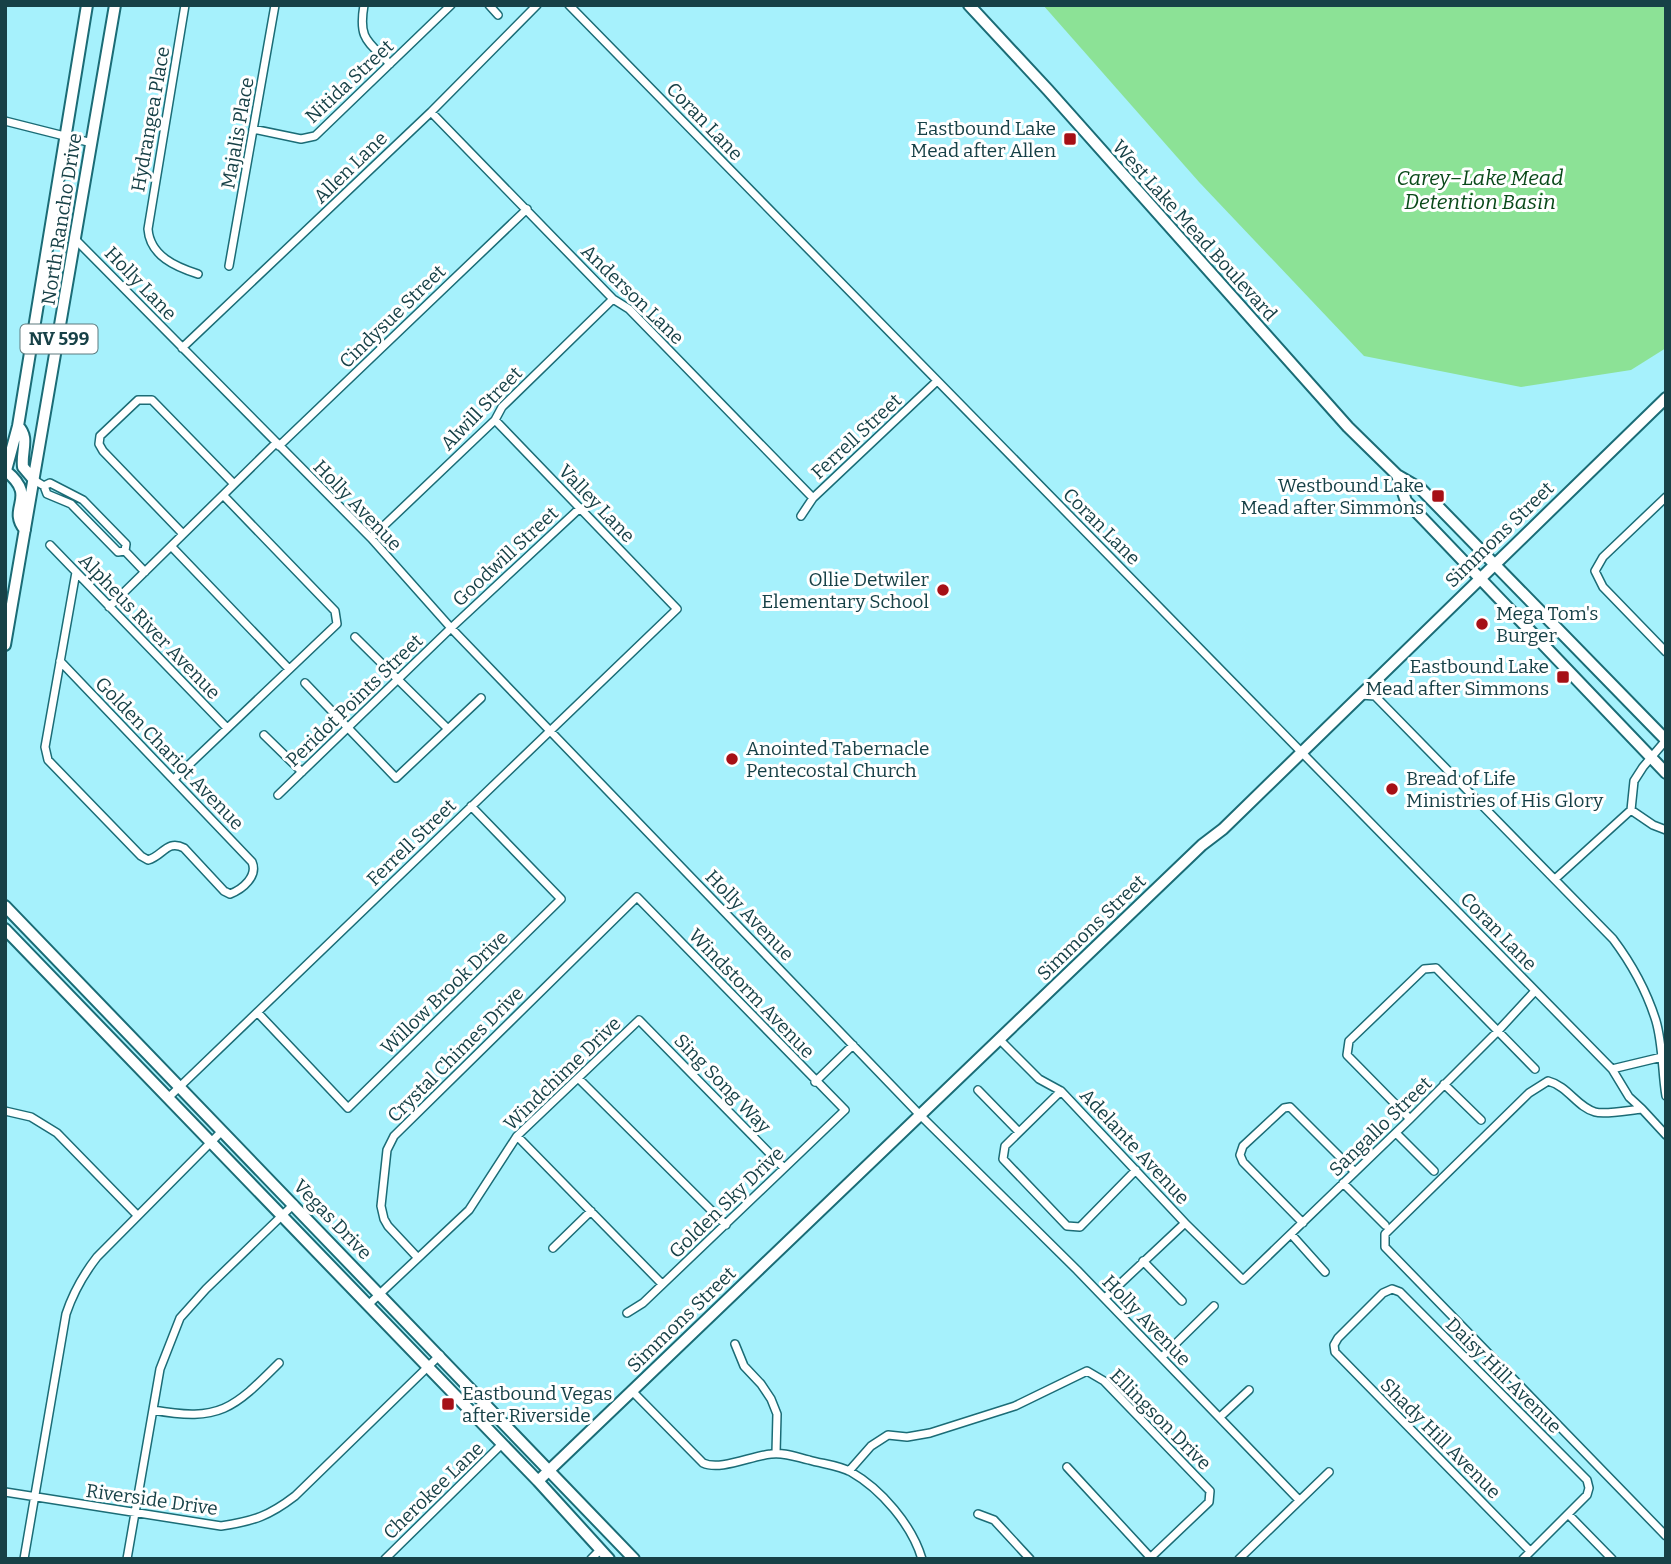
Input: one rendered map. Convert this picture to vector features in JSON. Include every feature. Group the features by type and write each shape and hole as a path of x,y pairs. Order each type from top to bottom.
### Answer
{"main road":[{"name":"North Rancho Drive","path":"5,472 18,426 87,5"},
{"name":"North Rancho Drive","path":"5,645 25,530 39,483 115,5"},
{"name":"West Lake Mead Boulevard","path":"968,5 1048,90 1307,382 1396,475 1421,489 1666,740"},
{"name":"Simmons Street","path":"538,1481 1202,845 1223,829 1479,577 1666,398"},
{"path":"18,426 24,433 25,440 23,467 39,483"},
{"path":"5,472 17,481 22,489 19,517 25,530"},
{"name":"West Lake Mead Boulevard","path":"1396,475 1406,500 1666,773"},
{"path":"1591,694 1606,679"},
{"name":"Vegas Drive","path":"5,906 381,1293 634,1559"},
{"name":"Vegas Drive","path":"5,929 538,1481 609,1559"}],"street":[{"name":"Hydrangea Place","path":"185,5 148,223 149,238 154,247 172,266 198,274"},
{"name":"Majalis Place","path":"229,266 275,5"},
{"path":"364,5 361,21 364,36 390,64"},
{"name":"Nitida Street","path":"253,128 301,139 311,138 451,5"},
{"path":"489,5 498,15"},
{"name":"Allen Lane","path":"183,348 431,112 537,5"},
{"name":"Coran Lane","path":"569,5 1612,1069 1629,1097 1666,1135"},
{"name":"Anderson Lane","path":"431,112 613,299 629,309 813,498"},
{"path":"5,121 92,143"},
{"name":"Cindysue Street","path":"109,607 234,484 527,209"},
{"name":"Holly Lane","path":"76,240 183,348"},
{"name":"Alwill Street","path":"371,538 495,420 502,407 613,299"},
{"name":"Holly Avenue","path":"183,348 371,538 451,628 920,1115 1105,1298 1299,1500"},
{"name":"Ferrell Street","path":"800,516 813,498 937,381"},
{"path":"183,534 103,451 99,444 100,436 138,401 152,400 234,484"},
{"name":"Valley Lane","path":"495,420 677,609"},
{"path":"39,483 47,494 71,504 118,552 125,551 145,572"},
{"path":"174,779 337,624 335,611 223,495"},
{"path":"1664,645 1603,587 1595,571 1603,557 1666,497"},
{"name":"Goodwill Street","path":"451,628 580,508"},
{"name":"Alpheus River Avenue","path":"50,545 227,728"},
{"path":"171,546 289,669"},
{"path":"60,661 76,572"},
{"name":"Ferrell Street","path":"168,1098 677,609"},
{"name":"Peridot Points Street","path":"278,795 451,628"},
{"path":"355,637 448,729"},
{"name":"Golden Chariot Avenue","path":"60,661 252,862 254,876 236,892 230,894 224,891 184,848 176,844 169,845 156,858 148,860 141,856 48,760 45,754 60,661"},
{"path":"305,683 396,778 481,698"},
{"path":"1359,695 1376,697 1613,939 1629,961 1656,1021 1666,1096"},
{"path":"264,735 302,772"},
{"path":"1555,879 1631,810 1634,781 1666,740"},
{"name":"Willow Brook Drive","path":"258,1013 348,1108 561,899 471,806"},
{"path":"1631,810 1653,825 1666,830"},
{"name":"Windstorm Avenue","path":"637,897 845,1110"},
{"name":"Crystal Chimes Drive","path":"418,1258 387,1226 382,1211 389,1143 637,897"},
{"path":"1410,1119 1348,1055 1347,1049 1349,1041 1423,969 1436,968 1535,1069"},
{"name":"Sangallo Street","path":"1243,1280 1396,1133 1535,991"},
{"name":"Windchime Drive","path":"368,1305 469,1210 517,1136 639,1020"},
{"name":"Sing Song Way","path":"639,1020 784,1168"},
{"name":"Adelante Avenue","path":"999,1040 1039,1079 1061,1091 1185,1223 1243,1280"},
{"path":"815,1082 853,1045"},
{"path":"1612,1069 1662,1056"},
{"path":"578,1078 726,1225"},
{"path":"1642,1110 1596,1112 1572,1097 1561,1084 1548,1080 1529,1093 1385,1234 1385,1247 1666,1536"},
{"path":"1444,1084 1481,1120"},
{"path":"978,1090 1019,1132"},
{"path":"1061,1091 1005,1146 1003,1159 1067,1226 1075,1228 1080,1227 1136,1170"},
{"path":"1303,1223 1243,1162 1243,1146 1284,1108 1290,1107 1355,1172"},
{"name":"Golden Sky Drive","path":"626,1313 643,1303 845,1110"},
{"path":"5,1111 31,1116 57,1133 137,1215"},
{"path":"24,1559 66,1314 72,1297 84,1273 97,1257 222,1131"},
{"path":"1396,1133 1434,1171"},
{"path":"517,1136 662,1284"},
{"path":"1343,1183 1385,1225"},
{"path":"127,1559 160,1369 180,1318 206,1289 294,1204"},
{"path":"553,1248 591,1211"},
{"path":"1105,1298 1185,1223"},
{"path":"1290,1234 1325,1272"},
{"path":"1143,1261 1182,1301"},
{"name":"Shady Hill Avenue","path":"1392,1289 1383,1293 1338,1338 1334,1345 1337,1356 1530,1551"},
{"name":"Daisy Hill Avenue","path":"1392,1289 1400,1292 1587,1480 1587,1495 1568,1514"},
{"path":"1162,1357 1214,1306"},
{"path":"735,1344 744,1366 761,1384 777,1414 776,1453"},
{"name":"Riverside Drive","path":"5,1492 221,1526 253,1521 274,1512 295,1496 440,1355"},
{"path":"153,1410 201,1415 223,1410 248,1394 279,1363"},
{"name":"Ellingson Drive","path":"849,1471 871,1446 888,1435 908,1437 930,1433 1015,1406 1087,1371 1104,1381 1210,1491 1209,1502 1149,1558"},
{"path":"1220,1417 1249,1390"},
{"path":"632,1391 709,1466 776,1453 849,1471 877,1493 904,1523 922,1559"},
{"name":"Cherokee Lane","path":"385,1559 502,1444"},
{"path":"1067,1467 1149,1558"},
{"path":"1239,1559 1329,1472"},
{"path":"978,1514 994,1520 1030,1559"},
{"path":"1523,1559 1568,1514 1612,1559"},
{"path":"591,1559 600,1550"}],"water":[{"name":"Carey–Lake Mead Detention Basin","path":"1043,5 1666,5 1666,348 1631,370 1521,387 1364,356 1199,182"}],"place":[{"name":"Eastbound Lake Mead after Allen","path":"1070,139"},
{"name":"Westbound Lake Mead after Simmons","path":"1438,496"},
{"name":"Ollie Detwiler Elementary School","path":"943,590"},
{"name":"Mega Tom's Burger","path":"1482,624"},
{"name":"Eastbound Lake Mead after Simmons","path":"1563,677"},
{"name":"Anointed Tabernacle Pentecostal Church","path":"732,759"},
{"name":"Bread of Life Ministries of His Glory","path":"1392,789"},
{"name":"Eastbound Vegas after Riverside","path":"448,1404"}]}
